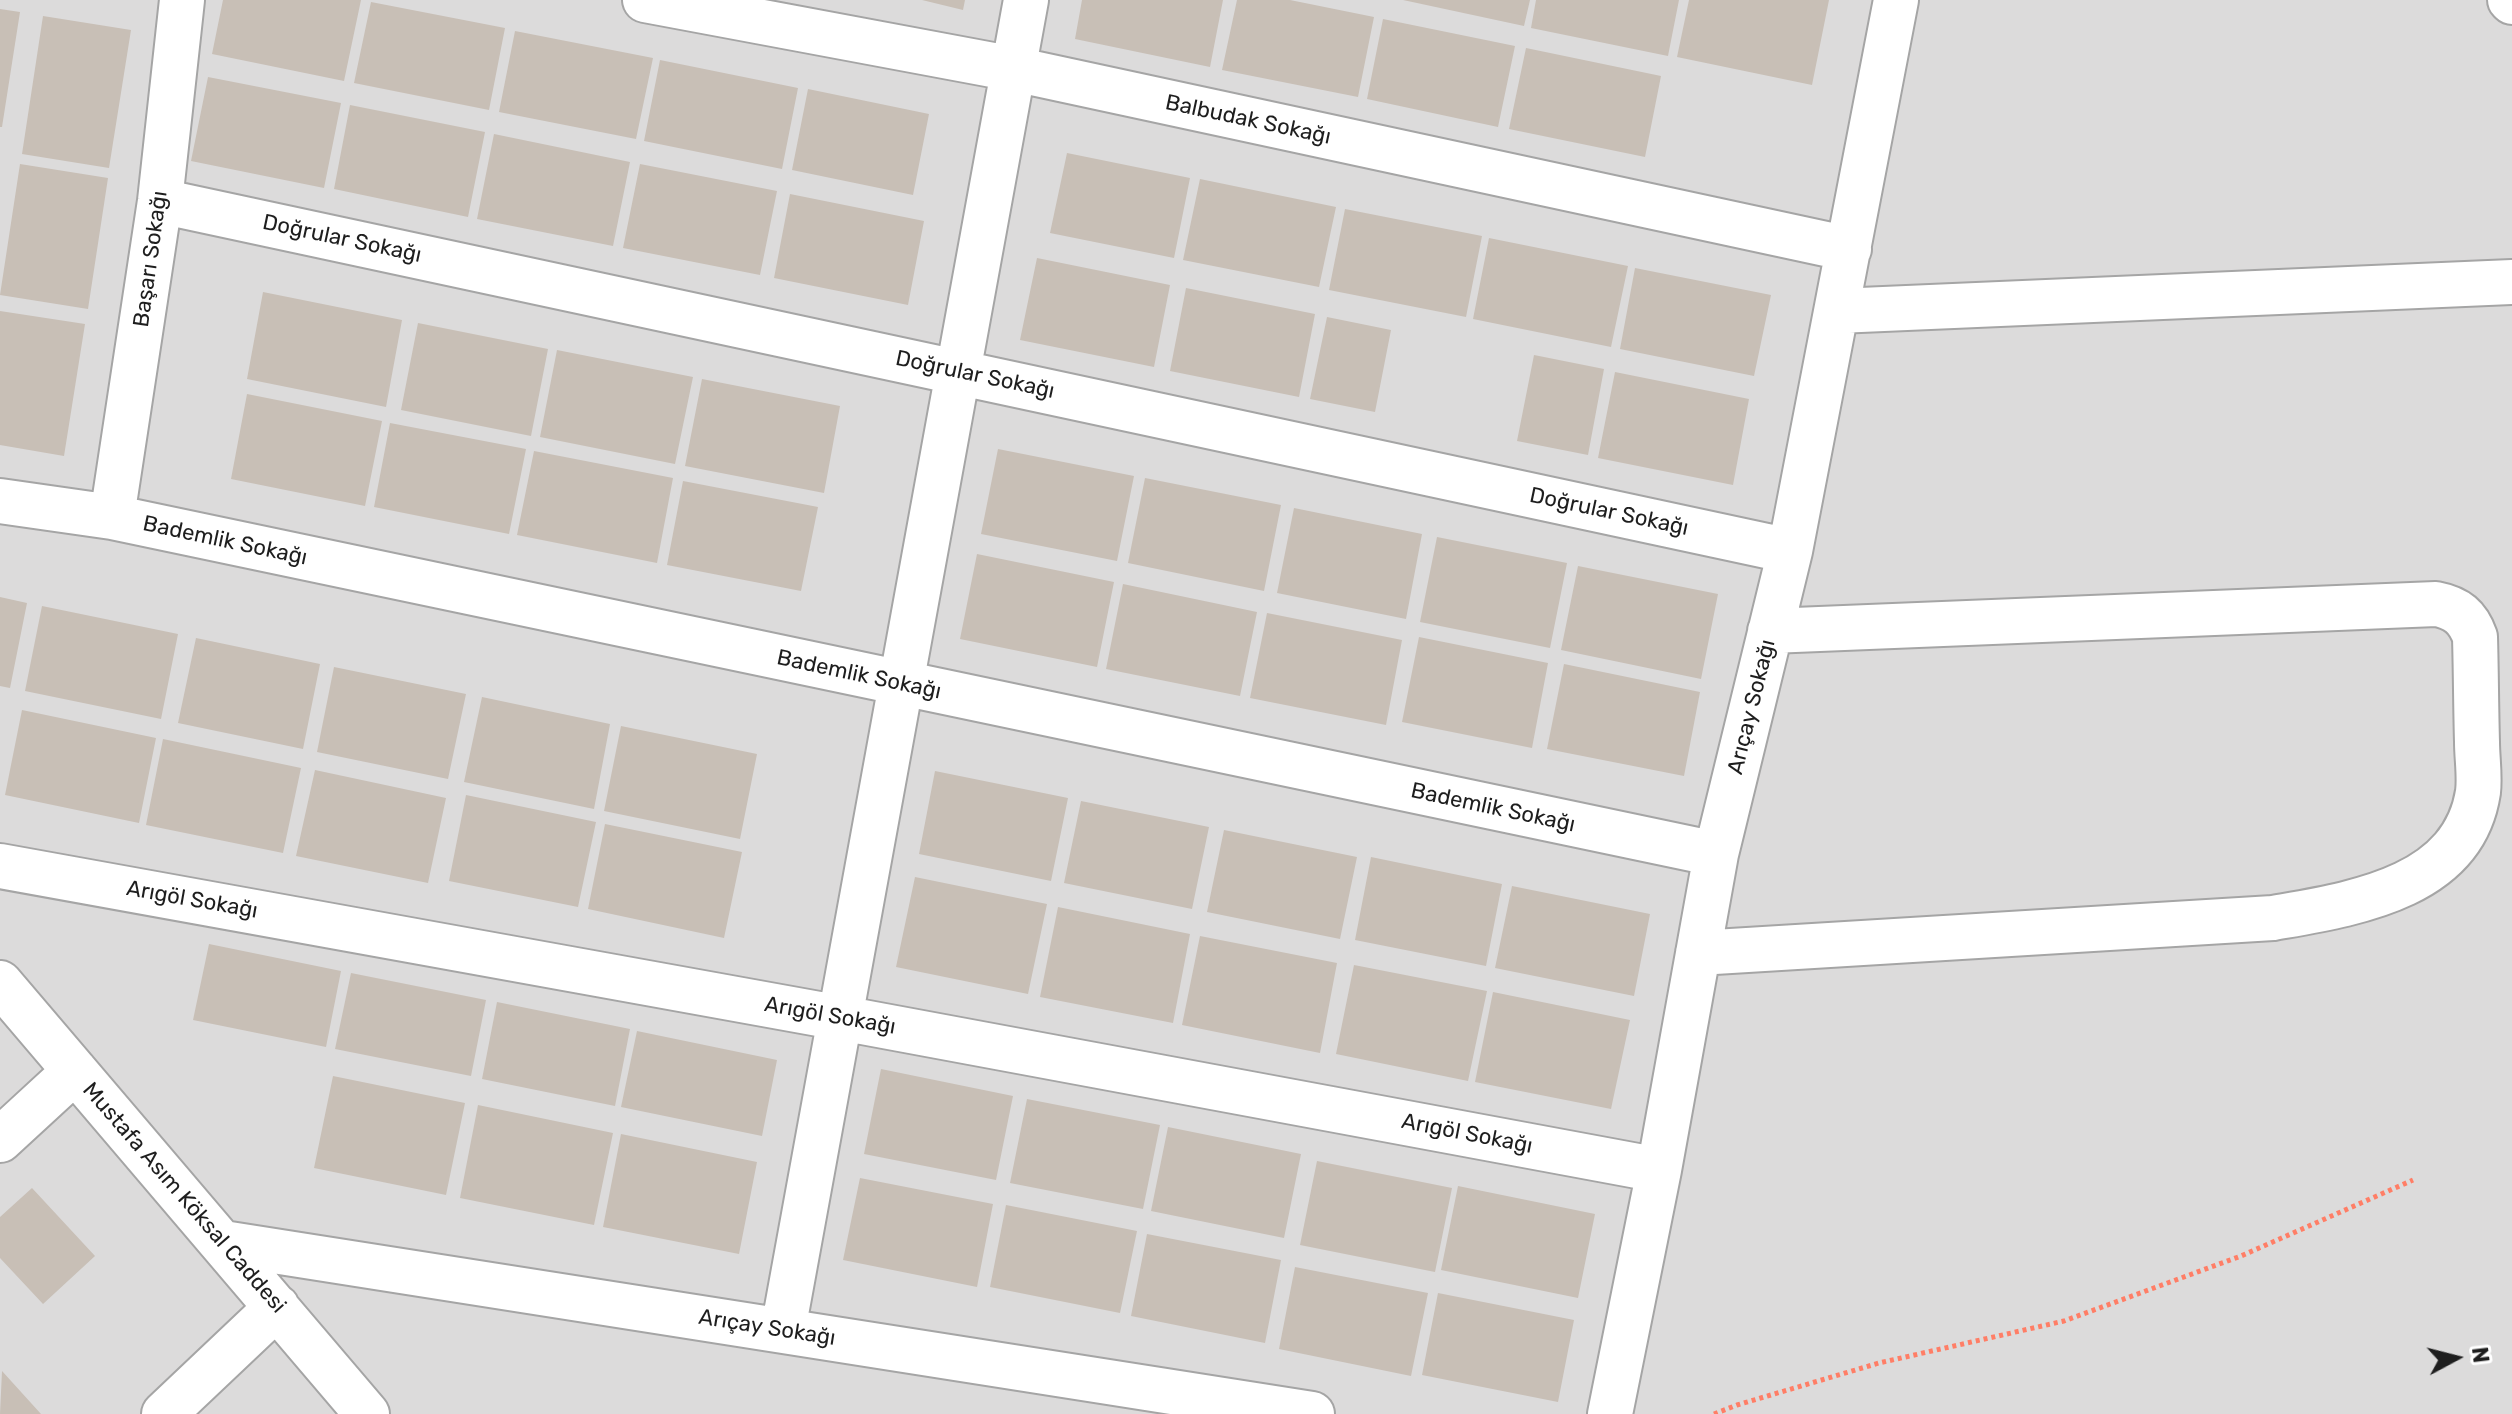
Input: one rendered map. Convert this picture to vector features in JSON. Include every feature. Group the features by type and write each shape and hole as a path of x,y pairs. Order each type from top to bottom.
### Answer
{"street":[{"name":"Başarı Sokağı","path":"112,517 160,201 182,0"},
{"name":"Balbudak Sokağı","path":"645,0 1014,69 1849,249"},
{"path":"783,1330 1026,0"},
{"name":"Arıçay Sokağı","path":"1610,1414 1659,1170 1716,854 1790,551 1896,0"},
{"name":"Doğrular Sokağı","path":"160,201 1790,551"},
{"path":"1837,311 2512,282"},
{"name":"Bademlik Sokağı","path":"0,501 112,517 1716,854"},
{"path":"1698,953 2273,918 2350,904 2422,876 2449,854 2468,825 2478,791 2475,637 2461,614 2436,604 1770,631"},
{"name":"Arıgöl Sokağı","path":"0,866 1659,1170"},
{"name":"Mustafa Asım Köksal Caddesi","path":"0,983 367,1414"},
{"path":"0,1140 75,1071"},
{"name":"Arıçay Sokağı","path":"223,1243 1312,1414"},
{"path":"164,1414 277,1307"}],"path":[{"path":"1714,1414 1879,1363 2064,1321 2241,1256 2413,1180"}],"shaded area":[{"path":"0,0 2512,0 2512,1414 0,1414"}],"building":[{"path":"223,0 361,0 344,81 212,54"},
{"path":"922,0 965,0 963,10"},
{"path":"1082,0 1223,0 1210,67 1075,39"},
{"path":"1237,0 1290,0 1374,17 1358,97 1222,70"},
{"path":"1403,0 1530,0 1524,26"},
{"path":"1536,0 1679,0 1668,56 1531,28"},
{"path":"1689,0 1829,0 1812,85 1677,57"},
{"path":"371,2 505,28 489,110 354,83"},
{"path":"0,9 20,12 2,127 0,127"},
{"path":"43,16 131,30 109,168 22,154"},
{"path":"1383,19 1515,46 1498,127 1367,99"},
{"path":"515,31 653,58 636,139 499,112"},
{"path":"1526,48 1661,76 1645,157 1509,129"},
{"path":"660,60 798,88 782,169 644,141"},
{"path":"208,77 341,103 324,188 191,161"},
{"path":"808,89 929,114 913,195 792,170"},
{"path":"350,105 485,132 468,217 334,189"},
{"path":"494,134 630,162 613,246 477,219"},
{"path":"1067,153 1190,178 1174,258 1050,233"},
{"path":"20,164 108,178 88,309 0,295"},
{"path":"640,164 777,191 760,275 623,248"},
{"path":"1200,179 1336,207 1319,287 1183,260"},
{"path":"790,194 924,221 908,305 774,278"},
{"path":"1345,209 1482,236 1466,317 1329,290"},
{"path":"1489,238 1628,266 1611,347 1473,319"},
{"path":"1037,258 1170,285 1154,367 1020,340"},
{"path":"1635,268 1771,295 1754,376 1620,349"},
{"path":"1186,288 1315,314 1299,397 1170,371"},
{"path":"263,292 402,320 386,407 247,379"},
{"path":"0,311 85,324 64,456 0,445"},
{"path":"1327,317 1391,330 1375,412 1310,399"},
{"path":"418,323 548,349 531,436 401,410"},
{"path":"557,350 693,377 675,464 540,437"},
{"path":"1534,355 1604,369 1588,455 1517,441"},
{"path":"1615,372 1749,399 1733,485 1598,458"},
{"path":"702,379 840,406 824,493 685,466"},
{"path":"247,394 382,421 365,506 231,479"},
{"path":"390,423 526,449 509,534 374,507"},
{"path":"998,449 1134,476 1117,561 981,534"},
{"path":"534,451 673,478 657,563 517,535"},
{"path":"1145,478 1281,505 1264,591 1128,563"},
{"path":"683,481 818,507 801,591 667,565"},
{"path":"1294,508 1422,534 1406,619 1277,593"},
{"path":"1437,537 1567,563 1550,648 1420,622"},
{"path":"977,554 1114,582 1097,667 960,639"},
{"path":"1578,566 1718,594 1701,679 1561,650"},
{"path":"1123,584 1257,612 1240,696 1106,669"},
{"path":"0,597 27,603 10,688 0,686"},
{"path":"42,606 178,634 161,719 25,691"},
{"path":"1267,613 1402,640 1386,725 1250,698"},
{"path":"1419,637 1548,663 1532,748 1402,722"},
{"path":"196,638 320,664 303,749 178,723"},
{"path":"1564,664 1700,692 1684,776 1547,749"},
{"path":"334,667 466,694 448,779 317,752"},
{"path":"482,697 610,724 594,809 464,782"},
{"path":"22,710 156,738 139,823 5,795"},
{"path":"621,726 757,754 740,839 604,811"},
{"path":"163,739 301,768 283,853 146,825"},
{"path":"315,770 446,798 428,883 296,856"},
{"path":"935,771 1068,798 1051,881 919,854"},
{"path":"466,795 596,822 578,907 449,881"},
{"path":"1081,801 1209,827 1192,909 1064,883"},
{"path":"605,824 742,852 724,938 588,909"},
{"path":"1224,830 1357,857 1340,939 1207,912"},
{"path":"1371,857 1502,884 1486,966 1355,940"},
{"path":"915,877 1047,904 1028,994 896,967"},
{"path":"1512,886 1650,914 1634,996 1495,968"},
{"path":"1058,907 1190,934 1173,1023 1040,997"},
{"path":"1200,936 1337,963 1320,1053 1182,1025"},
{"path":"209,944 341,971 326,1047 193,1020"},
{"path":"1354,965 1487,991 1468,1081 1336,1054"},
{"path":"351,973 486,1000 471,1076 335,1049"},
{"path":"1493,992 1630,1020 1611,1109 1475,1082"},
{"path":"497,1002 630,1029 615,1106 482,1079"},
{"path":"637,1031 777,1060 762,1136 621,1107"},
{"path":"881,1069 1013,1096 996,1180 864,1154"},
{"path":"333,1076 465,1103 446,1195 314,1168"},
{"path":"1027,1099 1160,1125 1143,1209 1010,1183"},
{"path":"478,1105 613,1133 594,1225 460,1198"},
{"path":"1168,1127 1301,1154 1284,1238 1151,1211"},
{"path":"621,1134 757,1162 739,1254 603,1227"},
{"path":"1317,1161 1452,1188 1435,1272 1300,1245"},
{"path":"860,1178 993,1204 977,1287 843,1260"},
{"path":"1458,1186 1595,1214 1578,1298 1441,1270"},
{"path":"32,1188 95,1256 43,1304 0,1258 0,1217"},
{"path":"1006,1205 1137,1231 1120,1313 990,1287"},
{"path":"1147,1234 1281,1260 1265,1343 1131,1316"},
{"path":"1295,1267 1428,1293 1411,1376 1279,1349"},
{"path":"1438,1293 1574,1320 1558,1402 1422,1375"},
{"path":"2,1371 41,1414 0,1414"}]}
